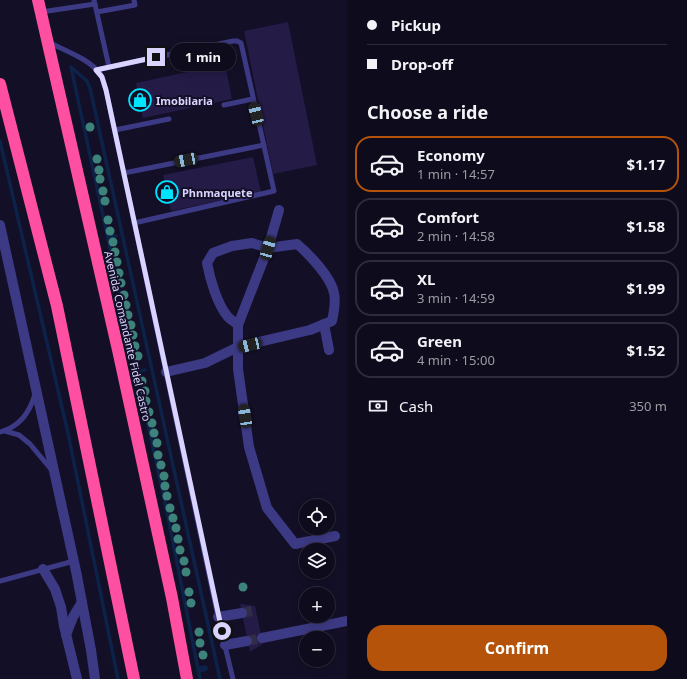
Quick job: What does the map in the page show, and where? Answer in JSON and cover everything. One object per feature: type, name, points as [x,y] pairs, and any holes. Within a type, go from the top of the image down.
[{"type":"highway","name":"Avenida Comandante Fidel Castro","points":[[38,0],[118,350],[188,679]]},
{"type":"highway","points":[[0,84],[57,306],[134,679]]},
{"type":"street","points":[[279,210],[268,248],[238,325],[238,368],[249,447],[267,508],[295,544],[335,536]]},
{"type":"street","points":[[0,225],[74,561],[95,679]]},
{"type":"street","points":[[166,372],[205,363],[238,348],[310,330],[332,321],[334,292],[320,267],[308,253],[297,244],[268,248],[252,243],[232,246],[213,254],[207,263],[209,277],[220,303],[228,316],[238,325]]},
{"type":"street","points":[[324,324],[329,350]]},
{"type":"street","points":[[44,569],[55,589],[61,607],[77,679]]},
{"type":"street","points":[[66,635],[73,617],[82,602]]},
{"type":"street","points":[[218,617],[242,613]]},
{"type":"street","points":[[262,638],[347,621]]},
{"type":"street","points":[[226,645],[247,641]]},
{"type":"lane","points":[[97,12],[135,5],[134,0]]},
{"type":"lane","points":[[41,12],[94,2],[109,67]]},
{"type":"lane","points":[[48,41],[86,62],[96,70],[102,77],[106,90],[218,617],[233,679]]},
{"type":"lane","points":[[96,70],[237,41],[241,43],[274,191],[134,223]]},
{"type":"lane","points":[[224,106],[253,99]]},
{"type":"lane","points":[[115,130],[169,119]]},
{"type":"lane","points":[[124,173],[264,145]]},
{"type":"lane","points":[[3,432],[17,425],[26,414],[36,389]]},
{"type":"lane","points":[[3,432],[19,435],[43,458],[55,474]]},
{"type":"lane","points":[[0,581],[74,561]]},
{"type":"building","points":[[288,22],[317,165],[273,174],[244,31]]},
{"type":"building","points":[[225,64],[232,99],[143,118],[136,83]]},
{"type":"building","points":[[253,157],[261,192],[171,211],[163,175]]},
{"type":"building","points":[[240,604],[255,606],[263,644],[250,652]]},
{"type":"waterway","points":[[71,67],[87,81],[90,88],[220,679]]},
{"type":"waterway","points":[[71,67],[167,512],[200,679]]},
{"type":"waterway","points":[[0,141],[68,433],[118,679]]},
{"type":"waterway","points":[[108,237],[116,236]]},
{"type":"waterway","points":[[137,372],[145,370]]},
{"type":"waterway","points":[[198,668],[206,667]]},
{"type":"waterway","points":[[199,671],[206,669]]},
{"type":"tunnel","points":[[242,613],[256,610]]},
{"type":"tunnel","points":[[247,641],[262,638]]},
{"type":"place","name":"Imobilaria","points":[[140,100]]},
{"type":"place","name":"Phnmaquete","points":[[167,192]]},
{"type":"route","points":[[156,57],[96,70],[102,77],[106,90],[222,631]]}]
